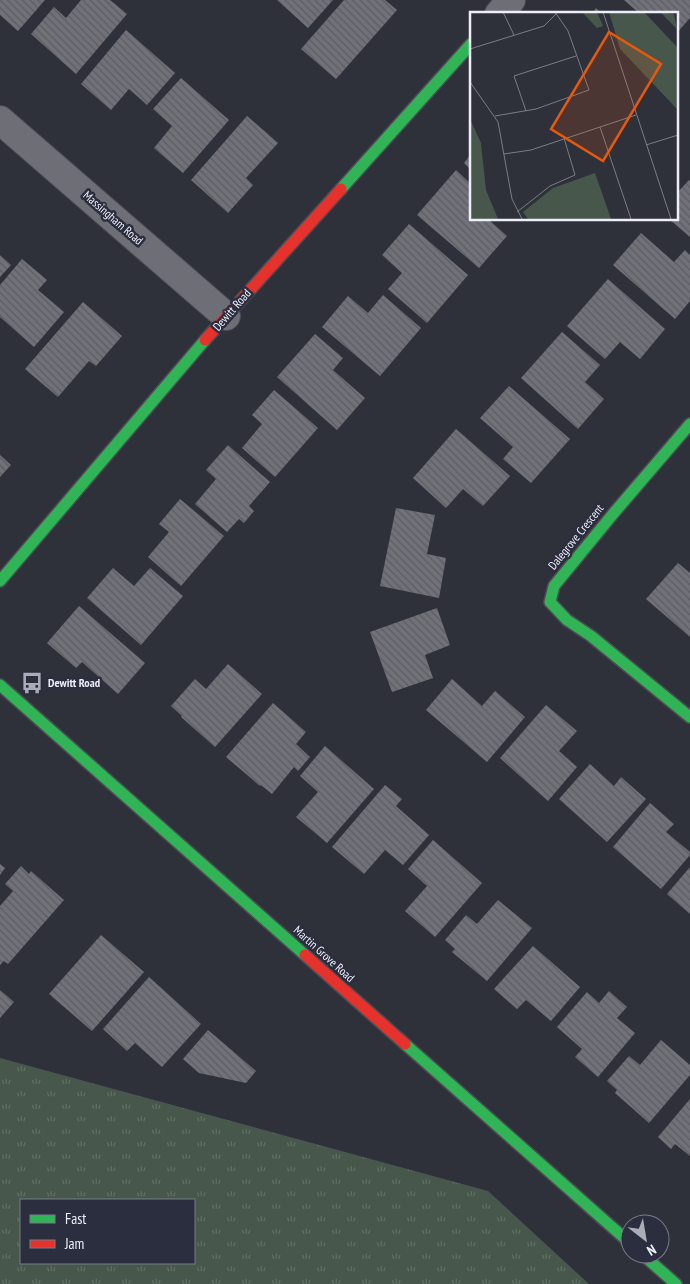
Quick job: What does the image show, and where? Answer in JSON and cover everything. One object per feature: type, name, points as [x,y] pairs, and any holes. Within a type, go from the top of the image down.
[{"type":"street","points":[[500,12],[511,0]]},
{"type":"street","name":"Dewitt Road","points":[[0,581],[226,316],[470,45]]},
{"type":"street","name":"Massingham Road","points":[[0,120],[226,316]]},
{"type":"street","name":"Dalegrove Crescent","points":[[690,424],[554,586],[550,602],[567,620],[591,636],[690,717]]},
{"type":"street","name":"Martin Grove Road","points":[[0,685],[620,1234]]},
{"type":"street","points":[[653,1264],[676,1284]]},
{"type":"green space","points":[[0,1058],[488,1191],[589,1284],[0,1284]]},
{"type":"building","points":[[0,0],[45,0],[18,31],[0,15]]},
{"type":"building","points":[[81,0],[110,0],[127,14],[76,74],[31,34],[54,7],[66,18]]},
{"type":"building","points":[[277,0],[333,0],[308,28]]},
{"type":"building","points":[[344,0],[385,0],[397,10],[336,79],[301,49]]},
{"type":"building","points":[[624,0],[690,0],[690,18],[678,32],[678,12],[638,12]]},
{"type":"building","points":[[126,30],[175,73],[147,105],[129,89],[111,110],[81,84]]},
{"type":"building","points":[[181,78],[229,120],[183,173],[154,148],[172,126],[153,109]]},
{"type":"building","points":[[247,116],[278,143],[246,178],[253,185],[228,213],[191,180]]},
{"type":"building","points":[[470,155],[470,169],[464,163]]},
{"type":"building","points":[[456,170],[470,183],[470,220],[489,220],[507,236],[479,268],[417,215]]},
{"type":"building","points":[[690,181],[690,237],[670,220],[678,220],[678,192]]},
{"type":"building","points":[[409,224],[468,275],[427,323],[388,289],[402,273],[382,255]]},
{"type":"building","points":[[641,233],[674,262],[685,250],[690,255],[690,301],[675,319],[613,265]]},
{"type":"building","points":[[0,255],[11,265],[0,277]]},
{"type":"building","points":[[22,259],[47,280],[38,290],[64,312],[34,347],[0,317],[0,285]]},
{"type":"building","points":[[608,279],[665,329],[640,359],[620,342],[605,359],[567,326]]},
{"type":"building","points":[[383,295],[421,328],[380,376],[322,327],[348,296],[368,313]]},
{"type":"building","points":[[83,302],[122,336],[96,366],[89,361],[58,397],[25,369]]},
{"type":"building","points":[[562,332],[600,365],[585,382],[604,399],[578,429],[521,378]]},
{"type":"building","points":[[315,334],[343,358],[333,370],[365,398],[337,430],[277,377]]},
{"type":"building","points":[[509,386],[570,439],[531,483],[503,459],[513,447],[480,418]]},
{"type":"building","points":[[274,390],[318,428],[275,477],[242,448],[262,424],[252,415]]},
{"type":"building","points":[[456,429],[510,476],[483,506],[463,489],[446,508],[413,478]]},
{"type":"building","points":[[228,445],[270,482],[249,506],[254,511],[244,523],[239,519],[227,532],[195,504],[216,479],[206,470]]},
{"type":"building","points":[[0,455],[11,465],[0,477]]},
{"type":"building","points":[[180,499],[224,536],[181,586],[148,557],[169,532],[159,524]]},
{"type":"building","points":[[396,508],[435,515],[427,554],[446,558],[439,598],[380,586]]},
{"type":"building","points":[[678,563],[690,573],[690,637],[646,599]]},
{"type":"building","points":[[113,568],[134,586],[150,568],[183,596],[141,645],[87,598]]},
{"type":"building","points":[[79,606],[145,663],[118,694],[82,662],[76,668],[47,643]]},
{"type":"building","points":[[437,608],[450,645],[425,655],[433,678],[392,692],[370,632]]},
{"type":"building","points":[[228,664],[262,694],[215,747],[171,706],[195,679],[206,689]]},
{"type":"building","points":[[452,679],[482,706],[495,691],[525,717],[487,762],[426,710]]},
{"type":"building","points":[[273,703],[306,732],[296,744],[310,757],[298,771],[294,767],[272,794],[226,757]]},
{"type":"building","points":[[546,705],[577,731],[559,751],[577,767],[548,801],[500,758]]},
{"type":"building","points":[[325,746],[374,789],[327,843],[296,817],[318,792],[300,776]]},
{"type":"building","points":[[590,764],[614,786],[621,777],[646,799],[607,842],[559,799]]},
{"type":"building","points":[[385,785],[402,799],[396,806],[429,835],[403,865],[385,850],[364,874],[332,847]]},
{"type":"building","points":[[650,803],[674,824],[666,832],[690,852],[690,855],[661,889],[613,847]]},
{"type":"building","points":[[433,840],[482,883],[435,937],[405,911],[427,886],[408,869]]},
{"type":"building","points":[[0,864],[5,868],[0,875]]},
{"type":"building","points":[[21,866],[29,874],[31,871],[64,900],[8,964],[4,961],[0,965],[0,906],[13,891],[5,884]]},
{"type":"building","points":[[690,867],[690,914],[667,894]]},
{"type":"building","points":[[498,900],[532,928],[487,981],[452,952],[455,949],[445,940],[466,915],[477,924]]},
{"type":"building","points":[[101,935],[144,972],[92,1031],[49,994]]},
{"type":"building","points":[[533,946],[580,987],[551,1021],[526,1000],[517,1009],[494,989]]},
{"type":"building","points":[[149,977],[201,1024],[162,1067],[135,1043],[127,1051],[103,1029]]},
{"type":"building","points":[[0,990],[14,1002],[0,1018]]},
{"type":"building","points":[[609,991],[627,1007],[617,1018],[635,1033],[598,1077],[575,1057],[582,1049],[557,1027],[587,992],[599,1003]]},
{"type":"building","points":[[208,1030],[256,1071],[246,1083],[199,1073],[183,1059]]},
{"type":"building","points":[[661,1040],[690,1065],[690,1075],[649,1123],[615,1093],[617,1090],[607,1081],[629,1056],[640,1065]]},
{"type":"building","points":[[690,1099],[690,1156],[675,1144],[671,1149],[658,1137]]},
{"type":"traffic: fast","points":[[341,189],[470,45]]},
{"type":"traffic: fast","points":[[0,581],[205,340]]},
{"type":"traffic: fast","points":[[690,424],[554,586],[550,602],[567,620],[591,636],[690,717]]},
{"type":"traffic: fast","points":[[0,685],[305,955]]},
{"type":"traffic: fast","points":[[405,1044],[620,1234]]},
{"type":"traffic: fast","points":[[653,1264],[676,1284]]},
{"type":"traffic: jam","points":[[205,340],[341,189]]},
{"type":"traffic: jam","points":[[305,955],[405,1044]]},
{"type":"place","name":"Dewitt Road","points":[[32,683]]}]
